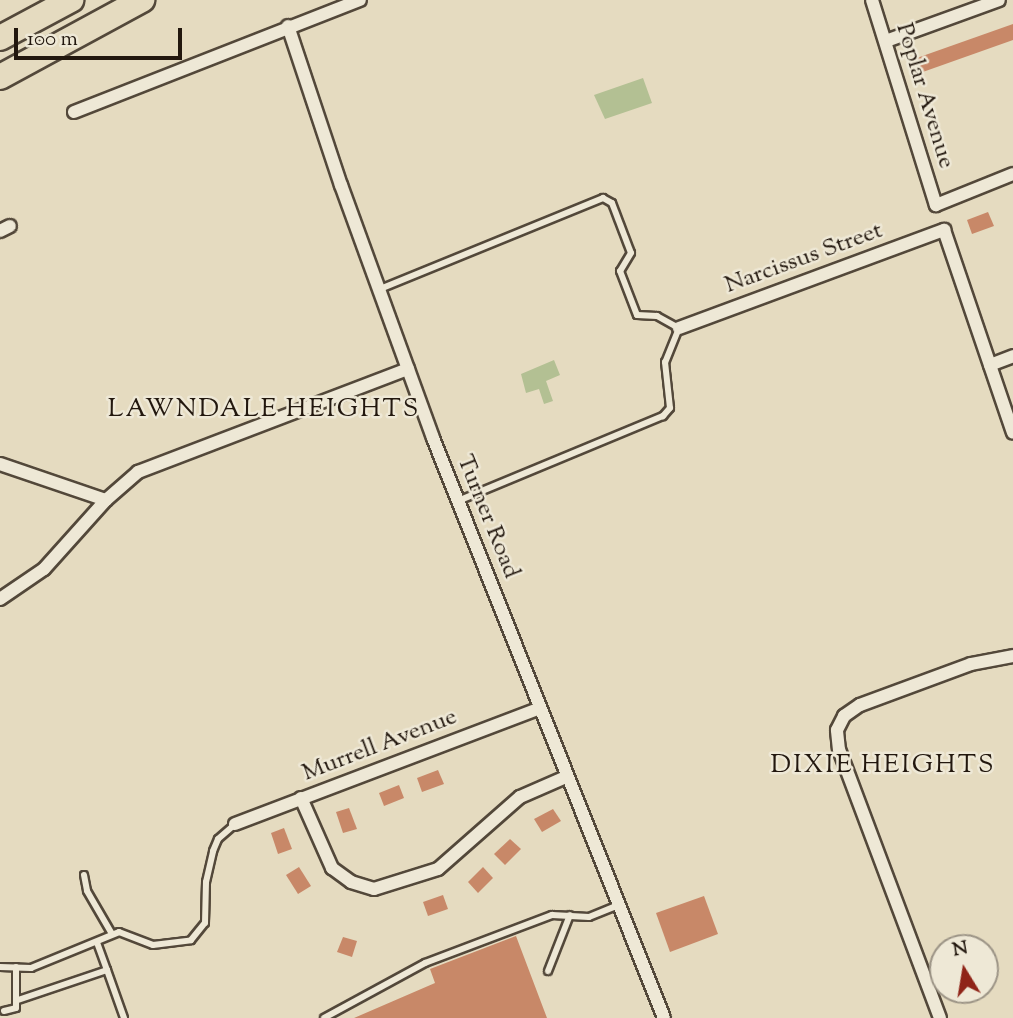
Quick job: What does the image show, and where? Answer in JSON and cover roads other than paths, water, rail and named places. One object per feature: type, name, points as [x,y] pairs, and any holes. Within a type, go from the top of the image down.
[{"type":"highway","points":[[0,38],[71,0]]},
{"type":"highway","points":[[0,76],[142,0]]},
{"type":"street","points":[[74,112],[360,0]]},
{"type":"street","name":"Poplar Avenue","points":[[872,0],[936,205],[1013,174]]},
{"type":"street","points":[[886,41],[999,0]]},
{"type":"street","name":"Turner Road","points":[[288,26],[378,290],[566,777],[664,1018]]},
{"type":"street","name":"Narcissus Street","points":[[679,328],[944,230],[990,365]]},
{"type":"street","points":[[1013,356],[990,365],[1013,433]]},
{"type":"street","points":[[0,599],[44,569],[106,500],[152,466],[408,369]]},
{"type":"street","points":[[0,464],[106,500]]},
{"type":"street","points":[[940,1018],[851,782],[837,740],[839,723],[851,710],[971,664],[1013,656]]},
{"type":"street","name":"Murrell Avenue","points":[[234,824],[540,708]]},
{"type":"street","points":[[300,798],[332,869],[351,883],[374,889],[439,869],[520,797],[566,777]]},
{"type":"lane","points":[[378,290],[603,198],[612,203],[631,254],[620,267],[636,315],[657,316],[679,328],[665,362],[670,408],[663,416],[458,501]]},
{"type":"lane","points":[[0,967],[31,968],[119,932],[153,945],[175,945],[202,932],[213,851],[218,839],[234,824]]},
{"type":"lane","points":[[84,875],[87,891],[112,934]]},
{"type":"lane","points":[[324,1018],[425,963],[552,915],[589,917],[618,905]]},
{"type":"lane","points":[[548,971],[570,915]]},
{"type":"lane","points":[[97,943],[124,1018]]},
{"type":"lane","points":[[4,1011],[16,1008],[16,967]]},
{"type":"lane","points":[[18,1000],[107,970]]},
{"type":"district","name":"LAWNDALE HEIGHTS","points":[[264,410]]},
{"type":"district","name":"DIXIE HEIGHTS","points":[[883,766]]}]
